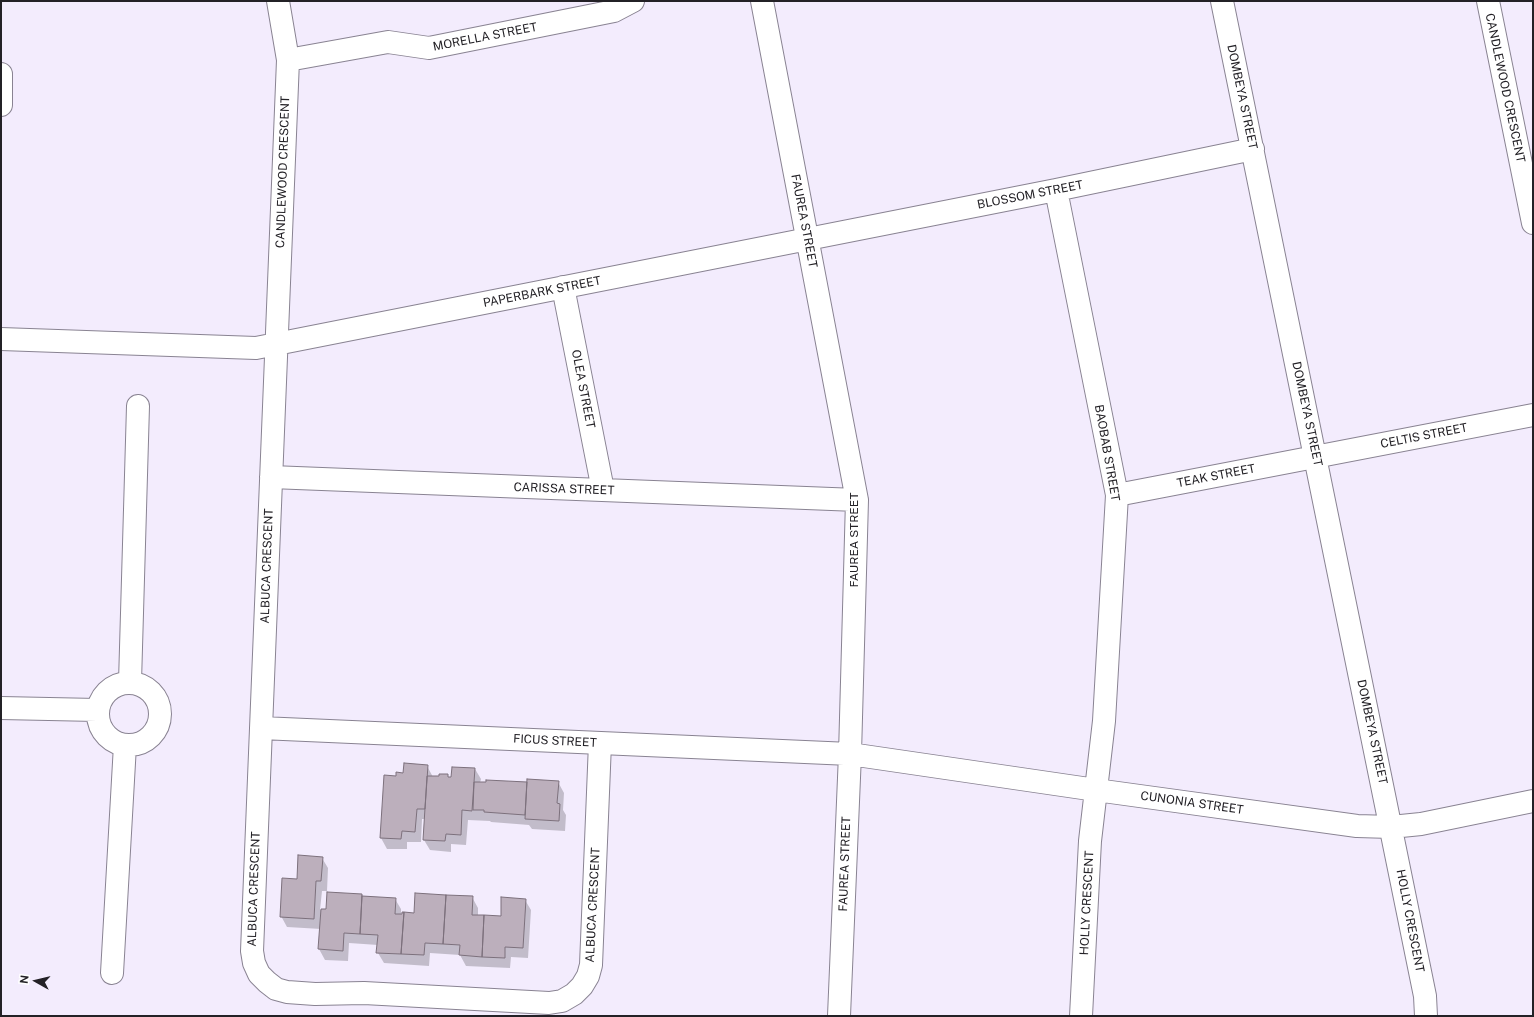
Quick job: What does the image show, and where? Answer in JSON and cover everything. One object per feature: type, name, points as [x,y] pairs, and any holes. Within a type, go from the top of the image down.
[{"type":"street","name":"CANDLEWOOD CRESCENT","points":[[276,344],[288,60],[278,1]]},
{"type":"street","name":"MORELLA STREET","points":[[288,60],[388,42],[429,48],[614,11],[633,1]]},
{"type":"street","name":"FAUREA STREET","points":[[762,1],[857,500],[850,754],[839,1016]]},
{"type":"street","name":"DOMBEYA STREET","points":[[1222,1],[1391,827]]},
{"type":"street","name":"CANDLEWOOD CRESCENT","points":[[1488,1],[1533,222]]},
{"type":"street","points":[[1,74],[1,105]]},
{"type":"street","name":"BLOSSOM STREET","points":[[808,239],[1056,190],[1252,149]]},
{"type":"street","name":"BAOBAB STREET","points":[[1056,190],[1117,495],[1104,721],[1096,790]]},
{"type":"street","name":"PAPERBARK STREET","points":[[1,339],[256,348],[808,239]]},
{"type":"street","name":"OLEA STREET","points":[[563,287],[603,490]]},
{"type":"street","name":"ALBUCA CRESCENT","points":[[276,344],[252,951],[254,963],[259,974],[276,989],[287,992],[315,994],[364,993],[549,1004],[562,1001],[574,994],[582,986],[588,976],[591,965],[600,743]]},
{"type":"street","points":[[130,682],[138,406]]},
{"type":"street","name":"CELTIS STREET","points":[[1315,457],[1533,415]]},
{"type":"street","name":"TEAK STREET","points":[[1117,495],[1315,457]]},
{"type":"street","name":"CARISSA STREET","points":[[271,477],[857,500]]},
{"type":"street","points":[[130,682],[151,690],[157,700],[160,710],[160,722],[154,732],[146,740],[136,744],[125,745],[115,742],[101,729],[97,710],[101,699],[108,690],[118,684],[130,682]]},
{"type":"street","points":[[1,708],[97,710]]},
{"type":"street","name":"FICUS STREET","points":[[260,728],[850,754]]},
{"type":"street","points":[[112,973],[125,745]]},
{"type":"street","name":"CUNONIA STREET","points":[[850,754],[1357,826],[1391,827],[1421,824],[1533,801]]},
{"type":"street","name":"HOLLY CRESCENT","points":[[1081,1016],[1090,841],[1096,790]]},
{"type":"street","name":"HOLLY CRESCENT","points":[[1391,827],[1425,996],[1426,1016]]},
{"type":"building","points":[[404,763],[428,765],[425,809],[417,809],[415,832],[402,831],[401,839],[380,838],[384,775],[396,776],[396,772],[403,773]]},
{"type":"building","points":[[452,767],[475,768],[472,811],[462,810],[461,835],[446,834],[445,841],[423,840],[427,776],[448,774],[448,777],[451,777]]},
{"type":"building","points":[[527,779],[559,781],[557,803],[560,804],[559,821],[525,819]]},
{"type":"building","points":[[486,780],[527,782],[525,815],[473,810],[474,782],[486,782]]},
{"type":"building","points":[[298,855],[323,857],[321,881],[316,881],[314,919],[280,917],[282,878],[297,879]]},
{"type":"building","points":[[327,892],[362,894],[360,934],[344,933],[343,951],[318,949],[321,909],[326,909]]},
{"type":"building","points":[[415,893],[446,895],[443,944],[425,943],[424,955],[401,954],[404,912],[414,913]]},
{"type":"building","points":[[446,895],[473,896],[472,915],[484,915],[482,957],[459,955],[460,945],[443,944]]},
{"type":"building","points":[[362,896],[396,898],[395,914],[402,914],[402,912],[404,912],[401,954],[376,953],[378,935],[360,934]]},
{"type":"building","points":[[501,897],[526,899],[523,948],[505,947],[505,958],[482,957],[484,915],[501,916]]}]
